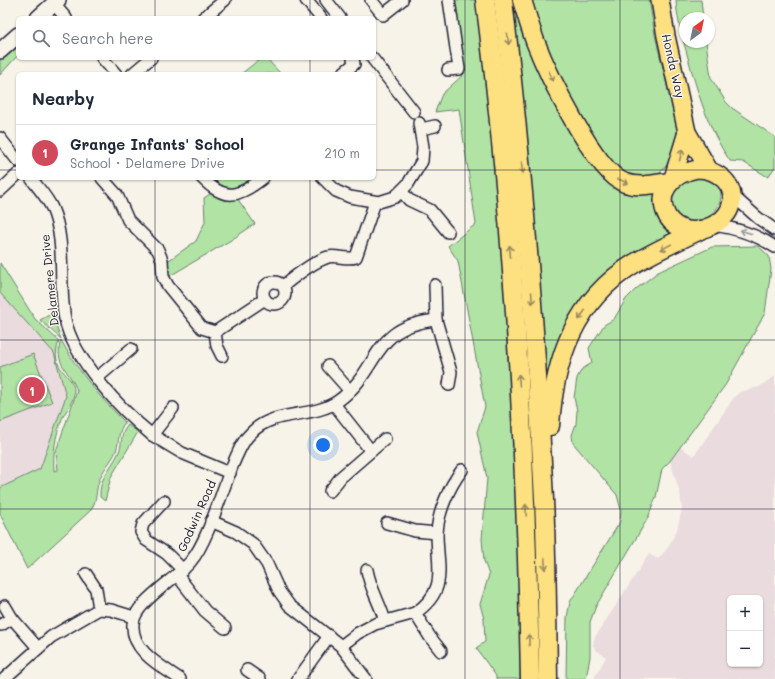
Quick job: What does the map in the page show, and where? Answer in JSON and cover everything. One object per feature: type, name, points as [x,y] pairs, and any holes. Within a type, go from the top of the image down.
[{"type":"highway","points":[[485,0],[509,230],[520,395],[526,510],[530,679]]},
{"type":"highway","points":[[503,0],[519,135],[534,328],[544,483],[548,679]]},
{"type":"highway","points":[[522,0],[535,40],[557,90],[586,140],[608,171],[617,179],[632,185],[646,186],[672,180]]},
{"type":"highway","points":[[544,483],[548,456],[552,396],[556,375],[566,344],[580,317],[598,293],[635,263],[707,228]]},
{"type":"main road","name":"Honda Way","points":[[660,0],[666,36],[687,132],[709,170]]},
{"type":"main road","points":[[40,16],[56,2]]},
{"type":"main road","points":[[0,51],[16,37]]},
{"type":"main road","name":"Honda Way","points":[[672,180],[687,132]]},
{"type":"main road","points":[[709,170],[716,172],[723,178],[732,195],[729,211],[724,218],[707,228],[688,231],[681,228],[668,218],[664,208],[663,199],[665,190],[672,180],[689,171],[709,170]]},
{"type":"street","points":[[205,16],[225,0]]},
{"type":"street","points":[[306,0],[319,16]]},
{"type":"street","points":[[326,0],[338,16]]},
{"type":"street","points":[[371,0],[383,15],[402,0]]},
{"type":"street","points":[[448,70],[459,69],[449,0]]},
{"type":"street","points":[[56,2],[65,16]]},
{"type":"street","points":[[104,60],[114,72]]},
{"type":"street","points":[[344,72],[354,64],[353,60]]},
{"type":"street","points":[[374,60],[414,112]]},
{"type":"street","points":[[134,72],[147,61]]},
{"type":"street","points":[[325,180],[336,191],[342,194],[375,202],[389,200],[402,192],[422,161],[423,147],[420,126],[435,126]]},
{"type":"street","points":[[0,138],[16,158]]},
{"type":"street","points":[[0,191],[16,176]]},
{"type":"street","name":"Delamere Drive","points":[[33,180],[48,200],[60,236],[64,310],[70,335],[97,378],[132,418],[152,435],[182,453],[230,473]]},
{"type":"street","points":[[104,180],[116,195],[128,220],[158,250],[162,260],[163,277],[168,286],[202,328],[215,332]]},
{"type":"street","points":[[204,180],[216,191],[233,195],[250,188],[260,180]]},
{"type":"street","points":[[402,192],[409,200],[430,210],[448,232]]},
{"type":"street","points":[[732,195],[758,218],[775,230]]},
{"type":"street","points":[[283,286],[297,275],[329,257],[356,257],[375,202]]},
{"type":"street","points":[[707,228],[751,234],[775,247]]},
{"type":"street","points":[[274,282],[283,286],[285,292],[282,301],[273,304],[265,299],[264,289],[267,284],[274,282]]},
{"type":"street","points":[[434,285],[436,320],[451,372],[449,385]]},
{"type":"street","points":[[215,332],[265,299]]},
{"type":"street","name":"Godwin Road","points":[[134,617],[140,607],[180,572],[195,556],[245,439],[260,425],[334,404],[350,391],[367,370],[381,346],[389,337],[420,321],[436,320]]},
{"type":"street","points":[[215,332],[217,346],[222,356]]},
{"type":"street","points":[[97,378],[131,349]]},
{"type":"street","points":[[328,366],[350,391]]},
{"type":"street","points":[[334,404],[371,451]]},
{"type":"street","points":[[152,435],[173,408]]},
{"type":"street","points":[[330,491],[342,477],[385,439]]},
{"type":"street","points":[[341,646],[366,628],[415,613],[427,604],[438,584],[440,564],[438,533],[444,503],[452,485],[462,470]]},
{"type":"street","points":[[164,501],[143,524],[141,532],[146,540],[167,554],[205,611],[225,628]]},
{"type":"street","points":[[211,521],[236,532],[253,544],[267,564],[279,591],[288,604],[341,646],[366,679]]},
{"type":"street","points":[[388,523],[415,531],[438,533]]},
{"type":"street","points":[[366,570],[368,579],[381,606],[385,621]]},
{"type":"street","points":[[86,574],[96,589],[99,609]]},
{"type":"street","points":[[5,606],[12,618],[38,648]]},
{"type":"street","points":[[4,679],[38,648],[76,621],[99,609],[111,610],[134,617],[133,628],[135,640],[139,647],[152,659],[180,679]]},
{"type":"street","points":[[415,613],[441,651]]},
{"type":"street","points":[[1,625],[12,618]]},
{"type":"street","points":[[298,679],[329,636]]},
{"type":"street","points":[[247,670],[260,679]]},
{"type":"shaded area","points":[[0,293],[54,353],[66,396],[40,469],[0,488]]},
{"type":"shaded area","points":[[775,376],[775,679],[594,679],[606,657],[596,650],[593,645],[594,639],[649,554],[658,559],[667,549],[677,530],[682,509],[680,493],[670,461],[680,447],[694,456],[735,396],[740,392],[759,387]]},
{"type":"green space","points":[[454,0],[477,0],[494,153],[508,306],[516,446],[520,586],[520,679],[496,679],[496,676],[476,648],[485,642],[484,619],[480,604],[489,575],[484,561],[482,539],[487,478],[477,432],[485,407],[458,261],[448,246],[476,224],[459,109],[435,112],[442,94],[464,74]]},
{"type":"green space","points":[[509,0],[517,0],[593,161],[657,188],[678,230],[624,262],[546,382]]},
{"type":"green space","points":[[529,0],[649,0],[655,35],[678,132],[672,154],[666,166],[659,174],[650,178],[631,176],[621,170],[607,155],[577,110],[548,53]]},
{"type":"green space","points":[[676,0],[701,0],[702,12],[679,12],[679,23]]},
{"type":"green space","points":[[16,43],[16,57],[0,75],[0,57]]},
{"type":"green space","points":[[686,48],[707,48],[711,78],[726,102],[732,108],[775,137],[775,167],[768,177],[743,162],[730,161],[709,123],[695,82]]},
{"type":"green space","points":[[258,60],[268,60],[279,72],[244,72]]},
{"type":"green space","points":[[701,177],[713,181],[720,188],[721,197],[718,206],[712,214],[703,219],[693,221],[682,219],[671,210],[672,192],[685,180]]},
{"type":"green space","points":[[214,180],[251,180],[244,186],[228,189]]},
{"type":"green space","points":[[210,194],[225,201],[237,198],[255,224],[168,277],[165,263],[196,241],[205,222],[204,198]]},
{"type":"green space","points":[[758,246],[769,256],[771,269],[765,313],[726,384],[670,461],[662,469],[656,497],[648,518],[596,606],[590,622],[590,657],[586,679],[566,679],[567,617],[570,602],[620,522],[621,510],[617,495],[573,443],[572,435],[576,424],[577,410],[574,398],[577,378],[582,369],[592,363],[589,348],[604,325],[614,319],[626,299],[658,272],[712,247]]},
{"type":"green space","points":[[0,263],[35,319],[59,341],[56,351],[57,359],[62,370],[73,385],[74,395],[62,419],[56,438],[54,451],[54,471],[58,470],[56,451],[77,391],[59,356],[61,340],[74,362],[90,384],[125,422],[122,426],[116,451],[100,477],[95,502],[91,510],[27,569],[0,514],[0,488],[40,469],[66,396],[54,353],[0,293]]},
{"type":"green space","points":[[55,312],[57,329],[61,339],[40,320]]},
{"type":"green space","points":[[33,354],[52,402],[0,422],[0,367]]},
{"type":"green space","points":[[128,425],[138,432],[111,477],[105,501],[100,497],[101,485],[118,454],[123,433]]},
{"type":"place","name":"Grange Infants' School","points":[[32,390]]}]
